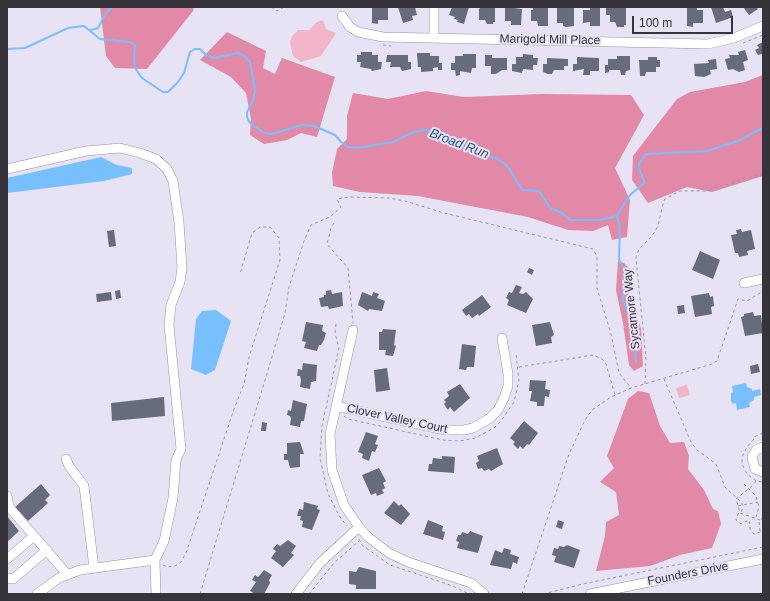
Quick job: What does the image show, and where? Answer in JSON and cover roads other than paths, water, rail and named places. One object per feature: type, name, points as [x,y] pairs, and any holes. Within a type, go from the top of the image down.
[{"type":"street","points":[[434,7],[434,38]]},
{"type":"street","name":"Marigold Mill Place","points":[[342,16],[350,27],[369,36],[434,38],[708,44],[734,38],[763,26]]},
{"type":"street","points":[[7,169],[86,151],[110,148],[124,149],[150,156],[163,164],[171,175],[179,222],[183,259],[182,275],[171,305],[169,318],[181,449],[176,460],[173,498],[164,541],[155,560],[156,594]]},
{"type":"street","points":[[744,283],[763,279]]},
{"type":"street","points":[[353,330],[330,434],[332,470],[344,505],[357,529],[398,558],[471,583],[484,594]]},
{"type":"street","name":"Clover Valley Court","points":[[336,409],[445,430],[464,430],[473,428],[490,418],[498,410],[508,386],[508,374],[502,338]]},
{"type":"street","points":[[763,448],[756,450],[752,457],[755,469],[763,472]]},
{"type":"street","points":[[66,459],[84,486],[94,568]]},
{"type":"street","points":[[7,496],[9,507],[67,574]]},
{"type":"street","points":[[296,594],[320,563],[357,529]]},
{"type":"street","points":[[7,559],[34,536]]},
{"type":"street","points":[[7,578],[13,579],[47,550]]},
{"type":"street","name":"Founders Drive","points":[[590,594],[763,559]]},
{"type":"street","points":[[37,594],[43,588],[67,574],[94,568],[155,560]]},
{"type":"water","points":[[101,157],[117,165],[132,168],[132,174],[104,181],[7,193],[7,178]]},
{"type":"water","points":[[216,310],[231,321],[215,370],[206,375],[191,369],[196,319],[202,311]]},
{"type":"water","points":[[746,383],[747,387],[752,389],[752,391],[760,389],[761,395],[754,397],[754,400],[749,403],[750,407],[737,410],[736,403],[733,404],[731,401],[731,393],[733,392],[732,386]]},
{"type":"waterway","points":[[91,30],[98,28],[106,13],[112,7]]},
{"type":"waterway","name":"Broad Run","points":[[7,49],[25,48],[68,28],[84,26],[100,39],[130,42],[135,45],[134,64],[137,71],[142,78],[163,92],[168,92],[178,82],[184,73],[190,52],[195,49],[200,49],[206,55],[214,58],[238,53],[250,62],[255,91],[253,101],[247,112],[247,117],[250,123],[264,133],[271,134],[302,125],[314,126],[335,135],[348,147],[357,148],[393,142],[411,133],[426,130],[459,146],[496,158],[505,164],[510,170],[522,190],[539,191],[550,208],[562,213],[570,220],[600,220],[617,216],[629,196],[645,182],[639,169],[639,164],[646,154],[707,151],[738,141],[763,128]]},
{"type":"waterway","points":[[617,216],[620,226],[619,260],[624,268],[623,301],[635,331],[636,362]]}]
